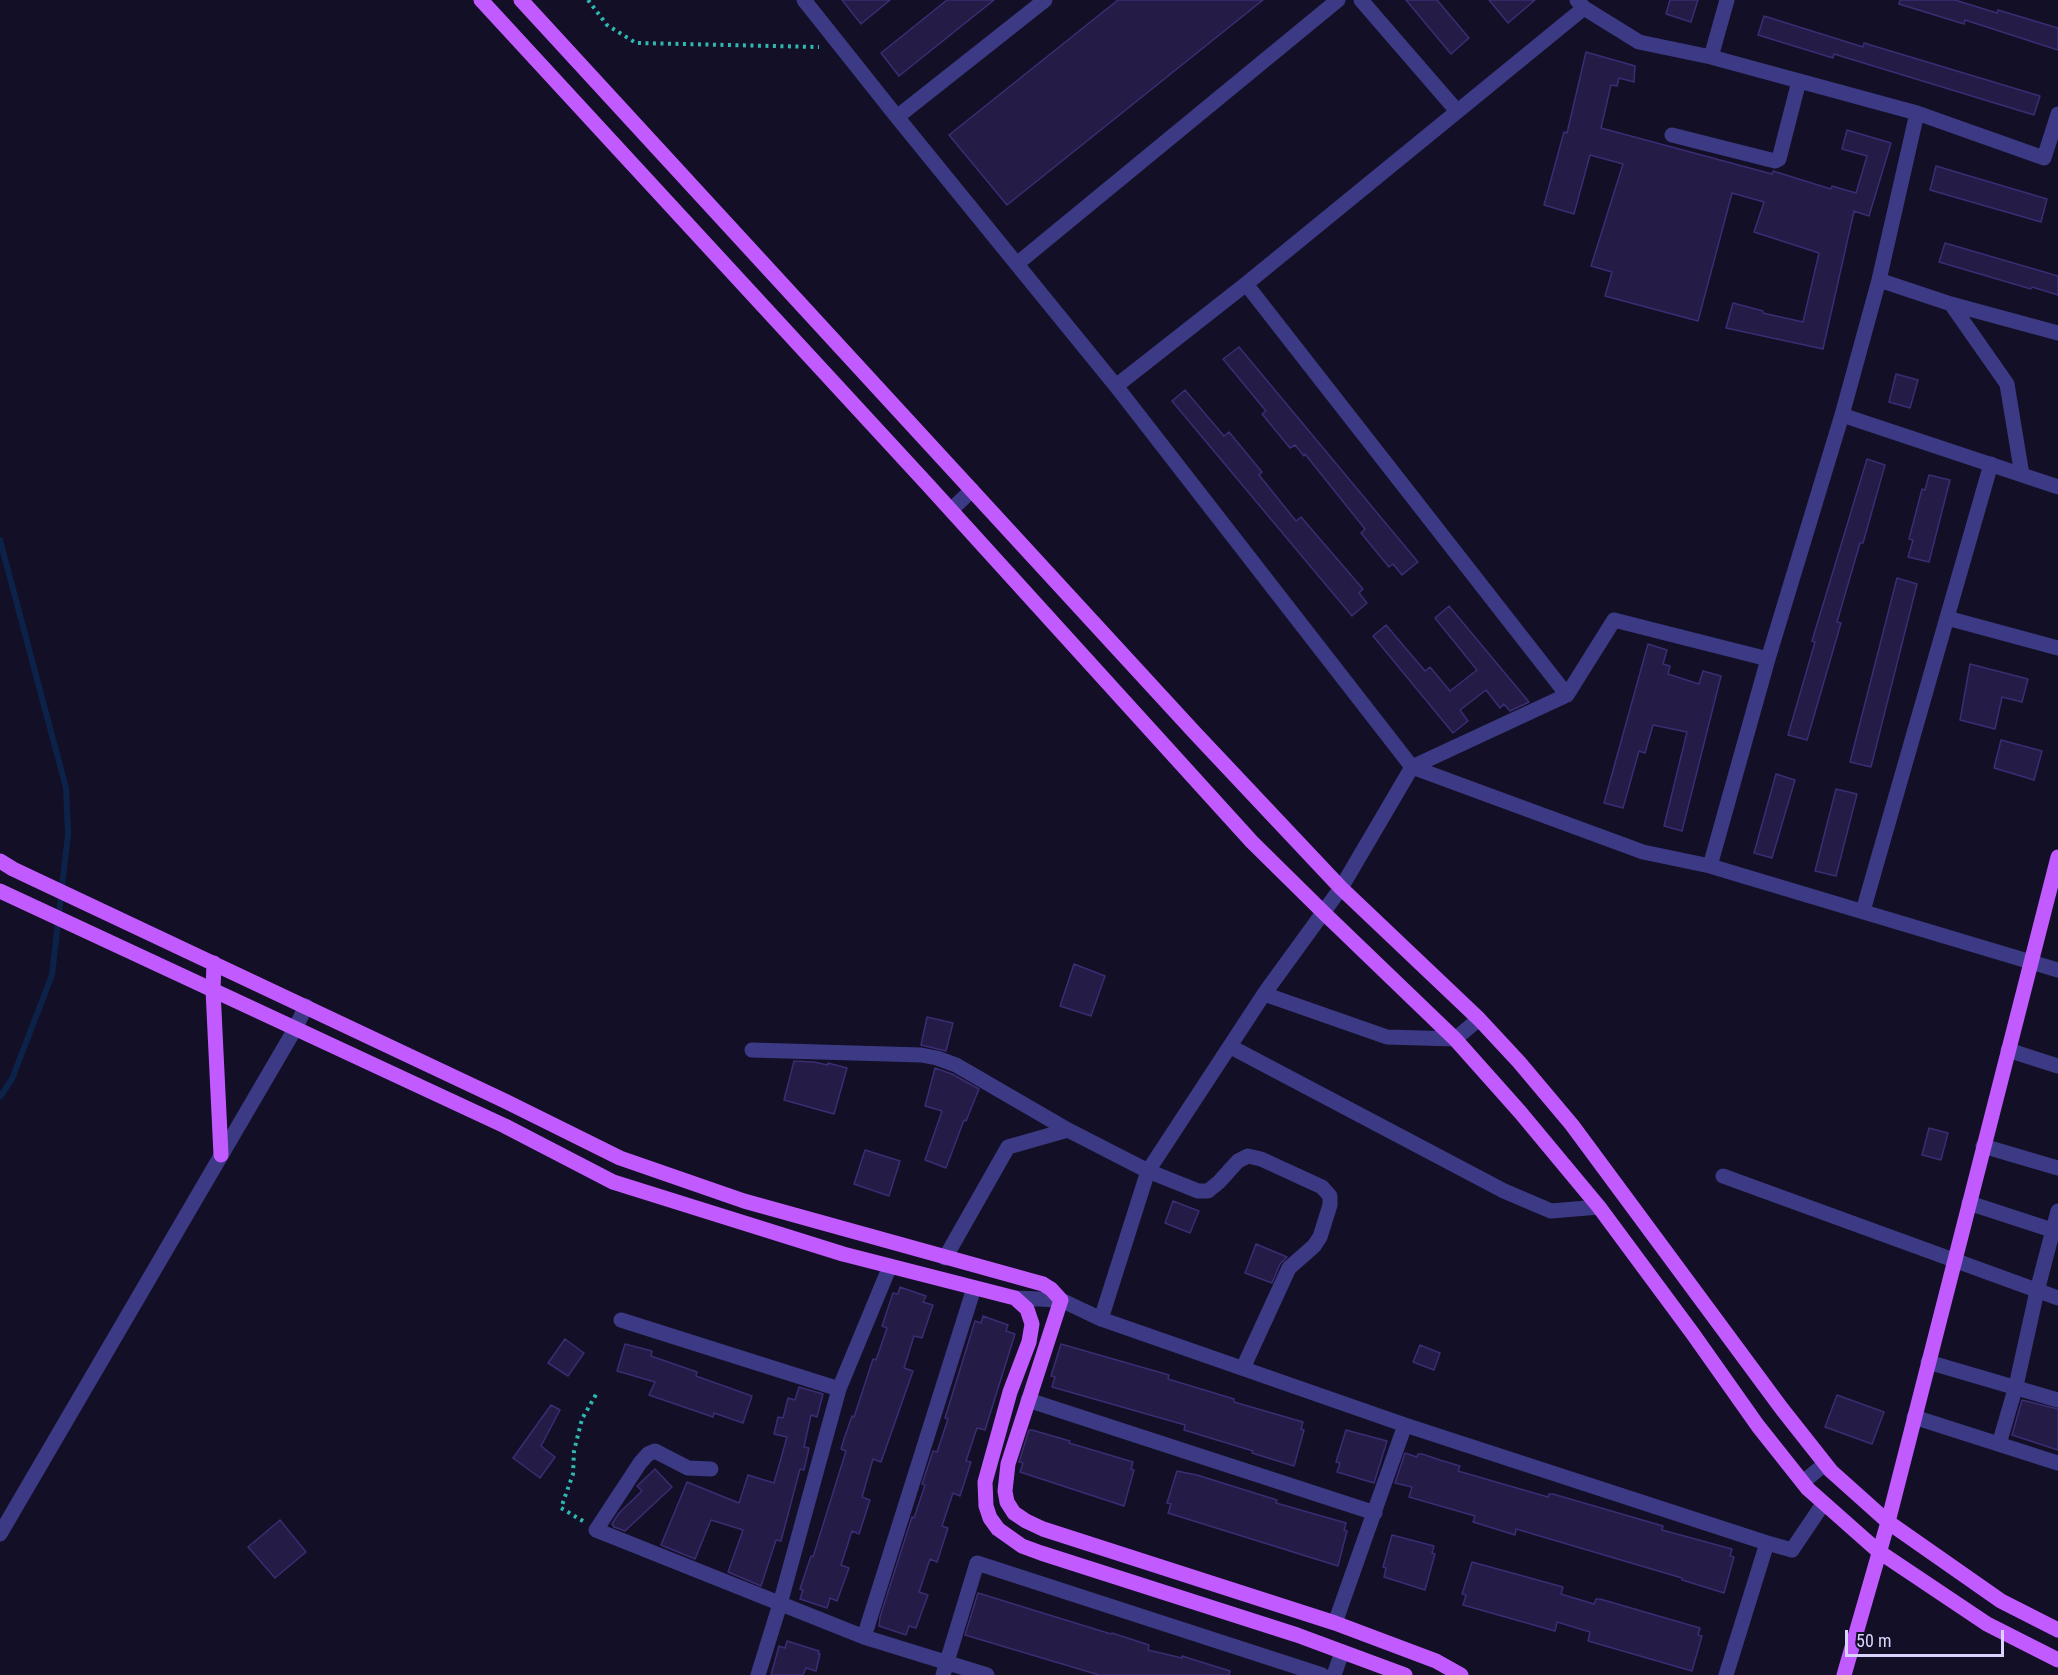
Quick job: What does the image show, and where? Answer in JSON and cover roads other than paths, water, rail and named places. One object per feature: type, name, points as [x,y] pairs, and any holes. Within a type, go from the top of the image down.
[{"type":"main road","points":[[481,0],[951,510],[1252,842],[1455,1039],[1520,1112],[1599,1207],[1758,1426],[1823,1504],[1878,1551],[1987,1624],[2058,1660]]},
{"type":"main road","points":[[521,0],[1195,733],[1341,888],[1479,1019],[1572,1125],[1825,1464],[1888,1522],[2001,1601],[2058,1630]]},
{"type":"main road","points":[[1844,1675],[1888,1522],[2058,857]]},
{"type":"main road","points":[[6,865],[306,1006],[620,1158],[744,1202],[1043,1284],[1061,1300],[1028,1400],[1006,1477],[1007,1502],[1014,1513],[1043,1529],[1335,1623],[1436,1661],[1461,1675]]},
{"type":"main road","points":[[0,891],[505,1126],[613,1182],[843,1254],[1015,1299],[1027,1309],[1032,1324],[1029,1342],[1010,1392],[984,1482],[986,1506],[990,1518],[998,1529],[1022,1546],[1041,1553],[1286,1632],[1405,1675]]},
{"type":"main road","points":[[214,963],[213,990],[221,1155]]},
{"type":"street","points":[[804,0],[1116,386],[1412,767],[1642,852],[1710,866],[2058,970]]},
{"type":"street","points":[[897,117],[1045,0]]},
{"type":"street","points":[[1018,263],[1338,0]]},
{"type":"street","points":[[1361,0],[1457,111]]},
{"type":"street","points":[[1711,57],[1727,0]]},
{"type":"street","points":[[1116,386],[1246,284],[1457,111],[1581,4],[1639,42],[1711,57],[1917,113],[2051,160],[2058,114]]},
{"type":"street","points":[[1672,135],[1775,160],[1779,159],[1799,81]]},
{"type":"street","points":[[1710,866],[1768,659],[1842,415],[1879,280],[1917,113]]},
{"type":"street","points":[[1879,280],[1952,304],[2058,333]]},
{"type":"street","points":[[1246,284],[1567,695]]},
{"type":"street","points":[[1952,304],[2007,384],[2022,475]]},
{"type":"street","points":[[1842,415],[2058,487]]},
{"type":"street","points":[[1863,911],[1991,464]]},
{"type":"street","points":[[951,510],[972,490]]},
{"type":"street","points":[[1947,618],[2058,648]]},
{"type":"street","points":[[1101,1319],[1148,1171],[1264,994],[1341,888],[1412,767],[1567,695],[1614,620],[1768,659]]},
{"type":"street","points":[[1264,994],[1387,1037],[1455,1039],[1479,1019]]},
{"type":"street","points":[[0,1534],[295,1029],[306,1006]]},
{"type":"street","points":[[1231,1047],[1504,1191],[1551,1211],[1599,1207]]},
{"type":"street","points":[[752,1050],[921,1055],[937,1058],[956,1065],[1068,1130],[1148,1171],[1198,1191],[1208,1191],[1238,1161],[1248,1156],[1261,1159],[1322,1187],[1330,1196],[1330,1205],[1320,1237],[1314,1246],[1289,1268],[1243,1368]]},
{"type":"street","points":[[2008,1050],[2058,1066]]},
{"type":"street","points":[[945,1258],[1008,1148],[1068,1130]]},
{"type":"street","points":[[1983,1146],[2058,1168]]},
{"type":"street","points":[[1723,1176],[2058,1298]]},
{"type":"street","points":[[1969,1203],[2056,1231]]},
{"type":"street","points":[[1999,1444],[2016,1386],[2037,1291],[2056,1231],[2058,1211]]},
{"type":"street","points":[[758,1675],[780,1604],[839,1389],[890,1266]]},
{"type":"street","points":[[864,1637],[974,1288]]},
{"type":"street","points":[[1015,1299],[1061,1300],[1101,1319],[1405,1425],[1792,1550],[1823,1504]]},
{"type":"street","points":[[621,1320],[839,1389]]},
{"type":"street","points":[[1928,1362],[2058,1400]]},
{"type":"street","points":[[1028,1400],[1375,1513]]},
{"type":"street","points":[[1914,1417],[2058,1463]]},
{"type":"street","points":[[1335,1623],[1405,1425]]},
{"type":"street","points":[[711,1468],[688,1468],[655,1451],[648,1454],[596,1530],[945,1669],[987,1675]]},
{"type":"street","points":[[1803,1482],[1825,1464]]},
{"type":"street","points":[[1725,1675],[1767,1543]]},
{"type":"street","points":[[945,1669],[977,1563],[1322,1675]]},
{"type":"street","points":[[1334,1675],[1342,1652]]},
{"type":"waterway","points":[[0,540],[66,788],[68,834],[52,975],[12,1079],[0,1097]]}]
